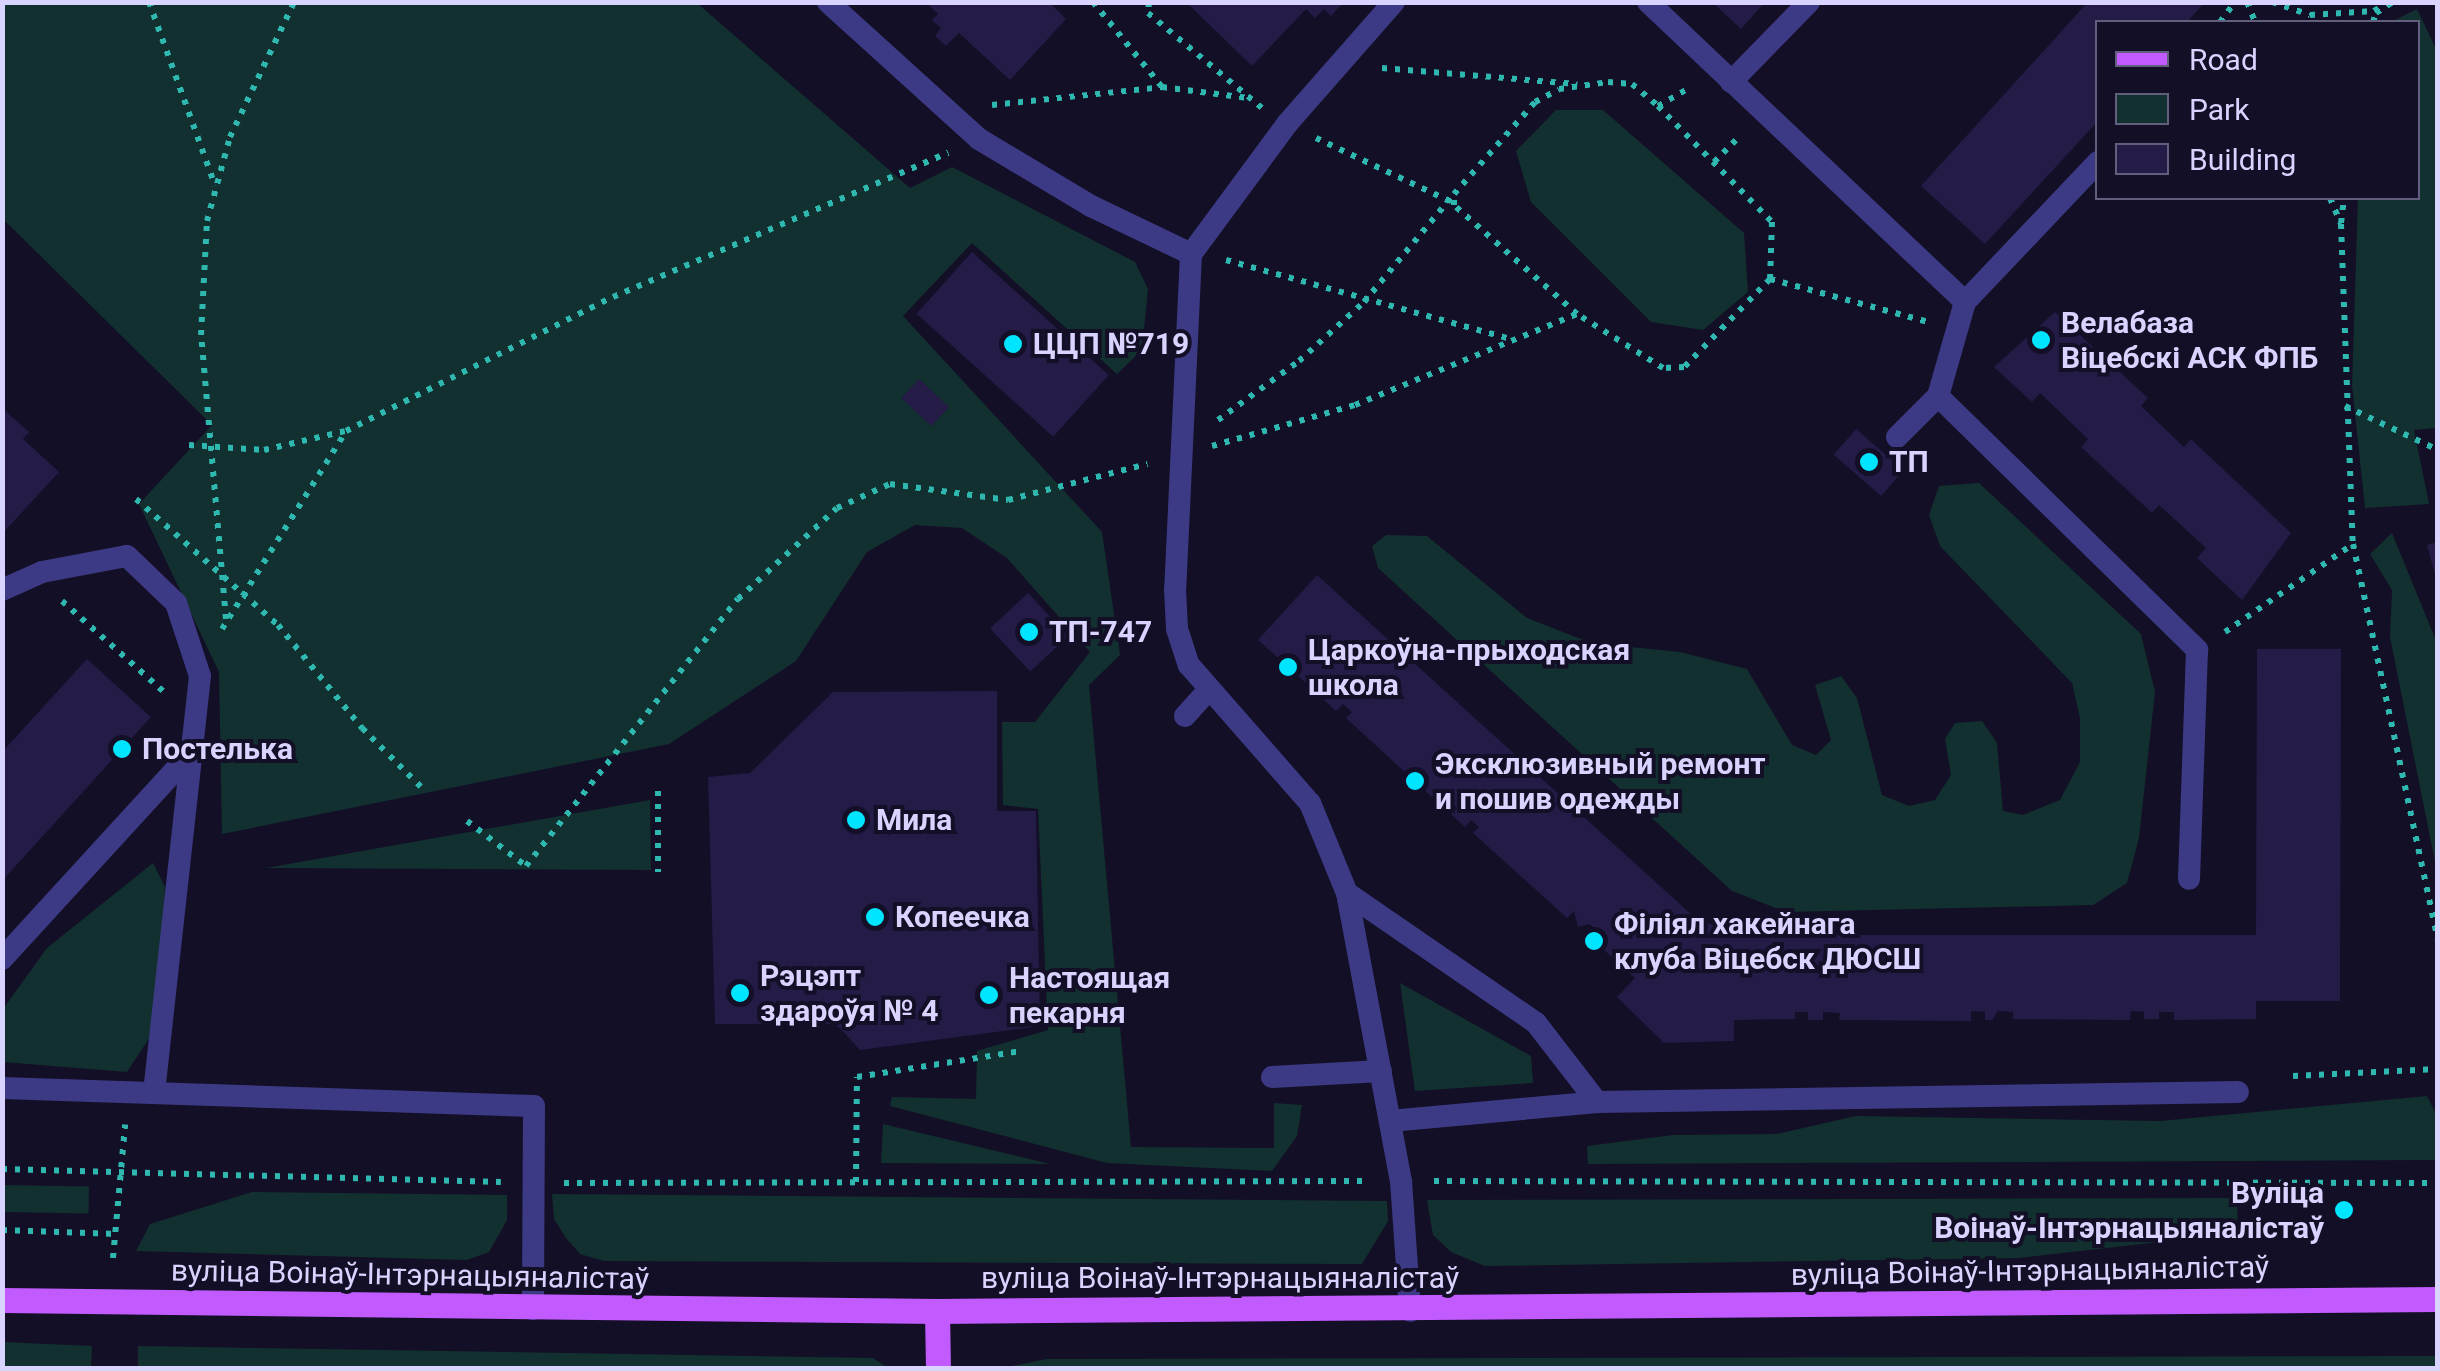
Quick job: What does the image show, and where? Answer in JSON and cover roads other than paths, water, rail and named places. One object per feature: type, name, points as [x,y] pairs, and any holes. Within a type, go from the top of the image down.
[{"type":"main road","name":"вуліца Воінаў-Інтэрнацыяналістаў","points":[[2,1300],[937,1312],[1410,1311],[2438,1299]]},
{"type":"main road","points":[[937,1312],[938,1368]]},
{"type":"lane","points":[[828,2],[980,139],[1091,206],[1192,254]]},
{"type":"lane","points":[[1394,2],[1287,124],[1192,254],[1180,455],[1177,629],[1190,665],[1310,803],[1348,894],[1401,1181],[1410,1311]]},
{"type":"lane","points":[[1648,2],[1961,299]]},
{"type":"lane","points":[[1732,82],[1809,2]]},
{"type":"lane","points":[[1897,437],[1938,396],[1961,299],[2095,165]]},
{"type":"lane","points":[[1938,396],[2197,650],[2189,879]]},
{"type":"lane","points":[[2,590],[42,572],[127,556],[176,603],[200,676],[188,756],[154,1090]]},
{"type":"lane","points":[[1186,716],[1209,689]]},
{"type":"lane","points":[[2,959],[188,756]]},
{"type":"lane","points":[[1348,894],[1536,1023],[1597,1102]]},
{"type":"lane","points":[[1272,1077],[1382,1071]]},
{"type":"lane","points":[[2,1088],[154,1090],[534,1106],[533,1309]]},
{"type":"lane","points":[[1390,1121],[1597,1102],[2238,1092]]},
{"type":"place","name":"Велабаза Віцебскі АСК ФПБ","points":[[2041,340]]},
{"type":"place","name":"ЦЦП №719","points":[[1013,344]]},
{"type":"place","name":"ТП","points":[[1869,462]]},
{"type":"place","name":"ТП-747","points":[[1029,632]]},
{"type":"place","name":"Царкоўна-прыходская школа","points":[[1288,667]]},
{"type":"place","name":"Постелька","points":[[122,749]]},
{"type":"place","name":"Эксклюзивный ремонт и пошив одежды","points":[[1415,781]]},
{"type":"place","name":"Мила","points":[[856,820]]},
{"type":"place","name":"Копеечка","points":[[875,917]]},
{"type":"place","name":"Філіял хакейнага клуба Віцебск ДЮСШ","points":[[1594,941]]},
{"type":"place","name":"Рэцэпт здароўя № 4","points":[[740,993]]},
{"type":"place","name":"Настоящая пекарня","points":[[989,995]]},
{"type":"place","name":"Вуліца Воінаў-Інтэрнацыяналістаў","points":[[2344,1210]]}]
